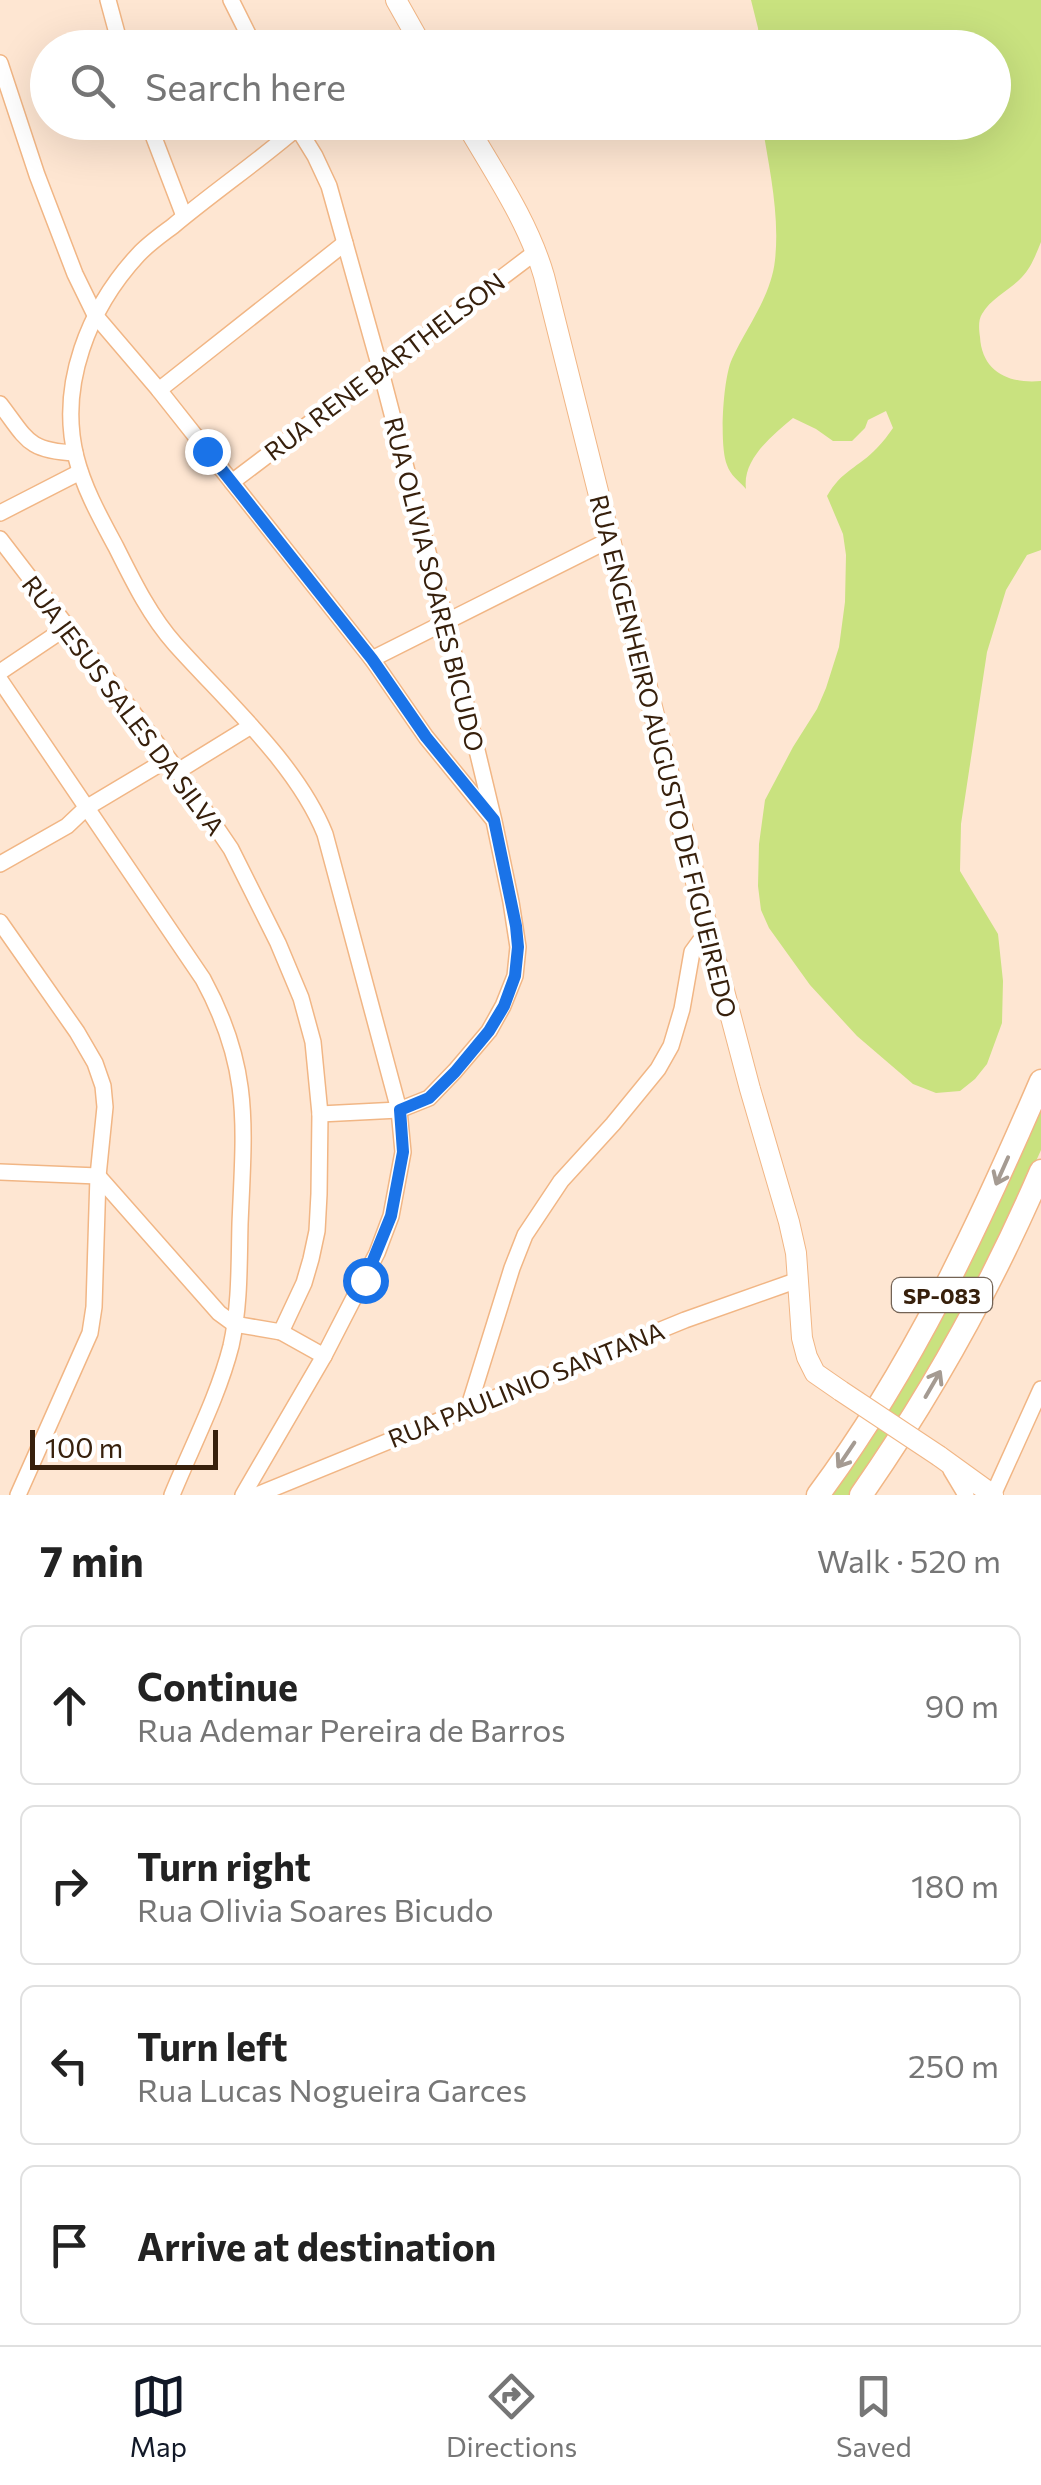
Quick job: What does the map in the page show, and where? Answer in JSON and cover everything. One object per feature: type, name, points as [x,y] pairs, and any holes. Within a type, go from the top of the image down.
[{"type":"highway","name":"SP-083","points":[[818,1495],[866,1426],[933,1312],[967,1247],[1041,1081]]},
{"type":"highway","name":"SP-083","points":[[861,1495],[951,1353],[992,1278],[1041,1172]]},
{"type":"main road","points":[[396,0],[414,30]]},
{"type":"main road","name":"RUA ENGENHEIRO AUGUSTO DE FIGUEIREDO","points":[[476,140],[537,251],[709,934],[790,1222],[807,1357],[815,1373],[993,1495]]},
{"type":"street","points":[[108,0],[116,30]]},
{"type":"street","points":[[231,0],[245,30]]},
{"type":"street","points":[[0,63],[37,175],[95,315],[372,659],[426,737],[494,820]]},
{"type":"street","points":[[155,140],[184,216]]},
{"type":"street","points":[[243,1495],[365,1280],[391,1216],[403,1152],[400,1110],[325,834],[308,800],[252,726],[172,641],[148,607],[80,472],[71,416],[82,342],[114,286],[139,253],[279,140]]},
{"type":"street","name":"RUA OLIVIA SOARES BICUDO","points":[[306,140],[329,186],[380,368],[494,820],[518,947],[515,976],[504,1006],[489,1031],[429,1098],[400,1110],[320,1114]]},
{"type":"street","points":[[159,390],[346,244]]},
{"type":"street","name":"RUA RENE BARTHELSON","points":[[232,482],[537,251]]},
{"type":"street","points":[[0,404],[31,444],[50,452],[75,453]]},
{"type":"street","points":[[0,513],[80,472]]},
{"type":"street","name":"RUA JESUS SALES DA SILVA","points":[[0,539],[173,765],[230,849],[301,998],[313,1042],[320,1114],[317,1231],[304,1283],[281,1332]]},
{"type":"street","points":[[372,659],[609,540]]},
{"type":"street","points":[[0,672],[67,627]]},
{"type":"street","points":[[0,680],[203,978],[220,1010],[239,1068],[244,1112],[234,1324],[223,1372],[172,1495]]},
{"type":"street","points":[[0,864],[67,826],[86,808],[252,726]]},
{"type":"street","points":[[456,774],[482,771]]},
{"type":"street","points":[[0,922],[95,1063],[105,1107],[90,1333],[18,1495]]},
{"type":"street","points":[[469,1406],[525,1235],[562,1181],[658,1069],[682,1009],[692,952],[709,934]]},
{"type":"street","points":[[0,1172],[98,1176],[209,1305],[234,1324],[281,1332],[324,1356]]},
{"type":"street","name":"RUA PAULINIO SANTANA","points":[[257,1495],[685,1320],[798,1280]]},
{"type":"street","points":[[993,1495],[1041,1389]]},
{"type":"street","points":[[941,1457],[966,1495]]},
{"type":"green space","points":[[751,0],[1041,0],[1041,242],[1025,273],[986,308],[979,325],[982,349],[992,367],[1008,378],[1041,381],[1041,550],[1027,555],[1006,590],[987,652],[961,824],[960,871],[998,934],[1003,981],[1002,1023],[987,1064],[960,1091],[936,1093],[913,1084],[857,1036],[810,985],[769,928],[761,910],[758,886],[765,800],[817,709],[839,647],[846,555],[843,534],[827,496],[838,480],[870,455],[893,428],[886,411],[868,420],[852,441],[833,441],[793,418],[754,458],[746,489],[727,465],[723,412],[732,359],[773,274],[775,208],[765,140],[1011,140],[1011,30],[758,28]]},
{"type":"green space","points":[[1041,1101],[1041,1150],[985,1271],[905,1413],[852,1495],[827,1495]]},
{"type":"route","points":[[207,451],[494,820],[512,902],[518,947],[515,976],[504,1006],[489,1031],[429,1098],[400,1110],[403,1152],[391,1216],[365,1280]]}]
